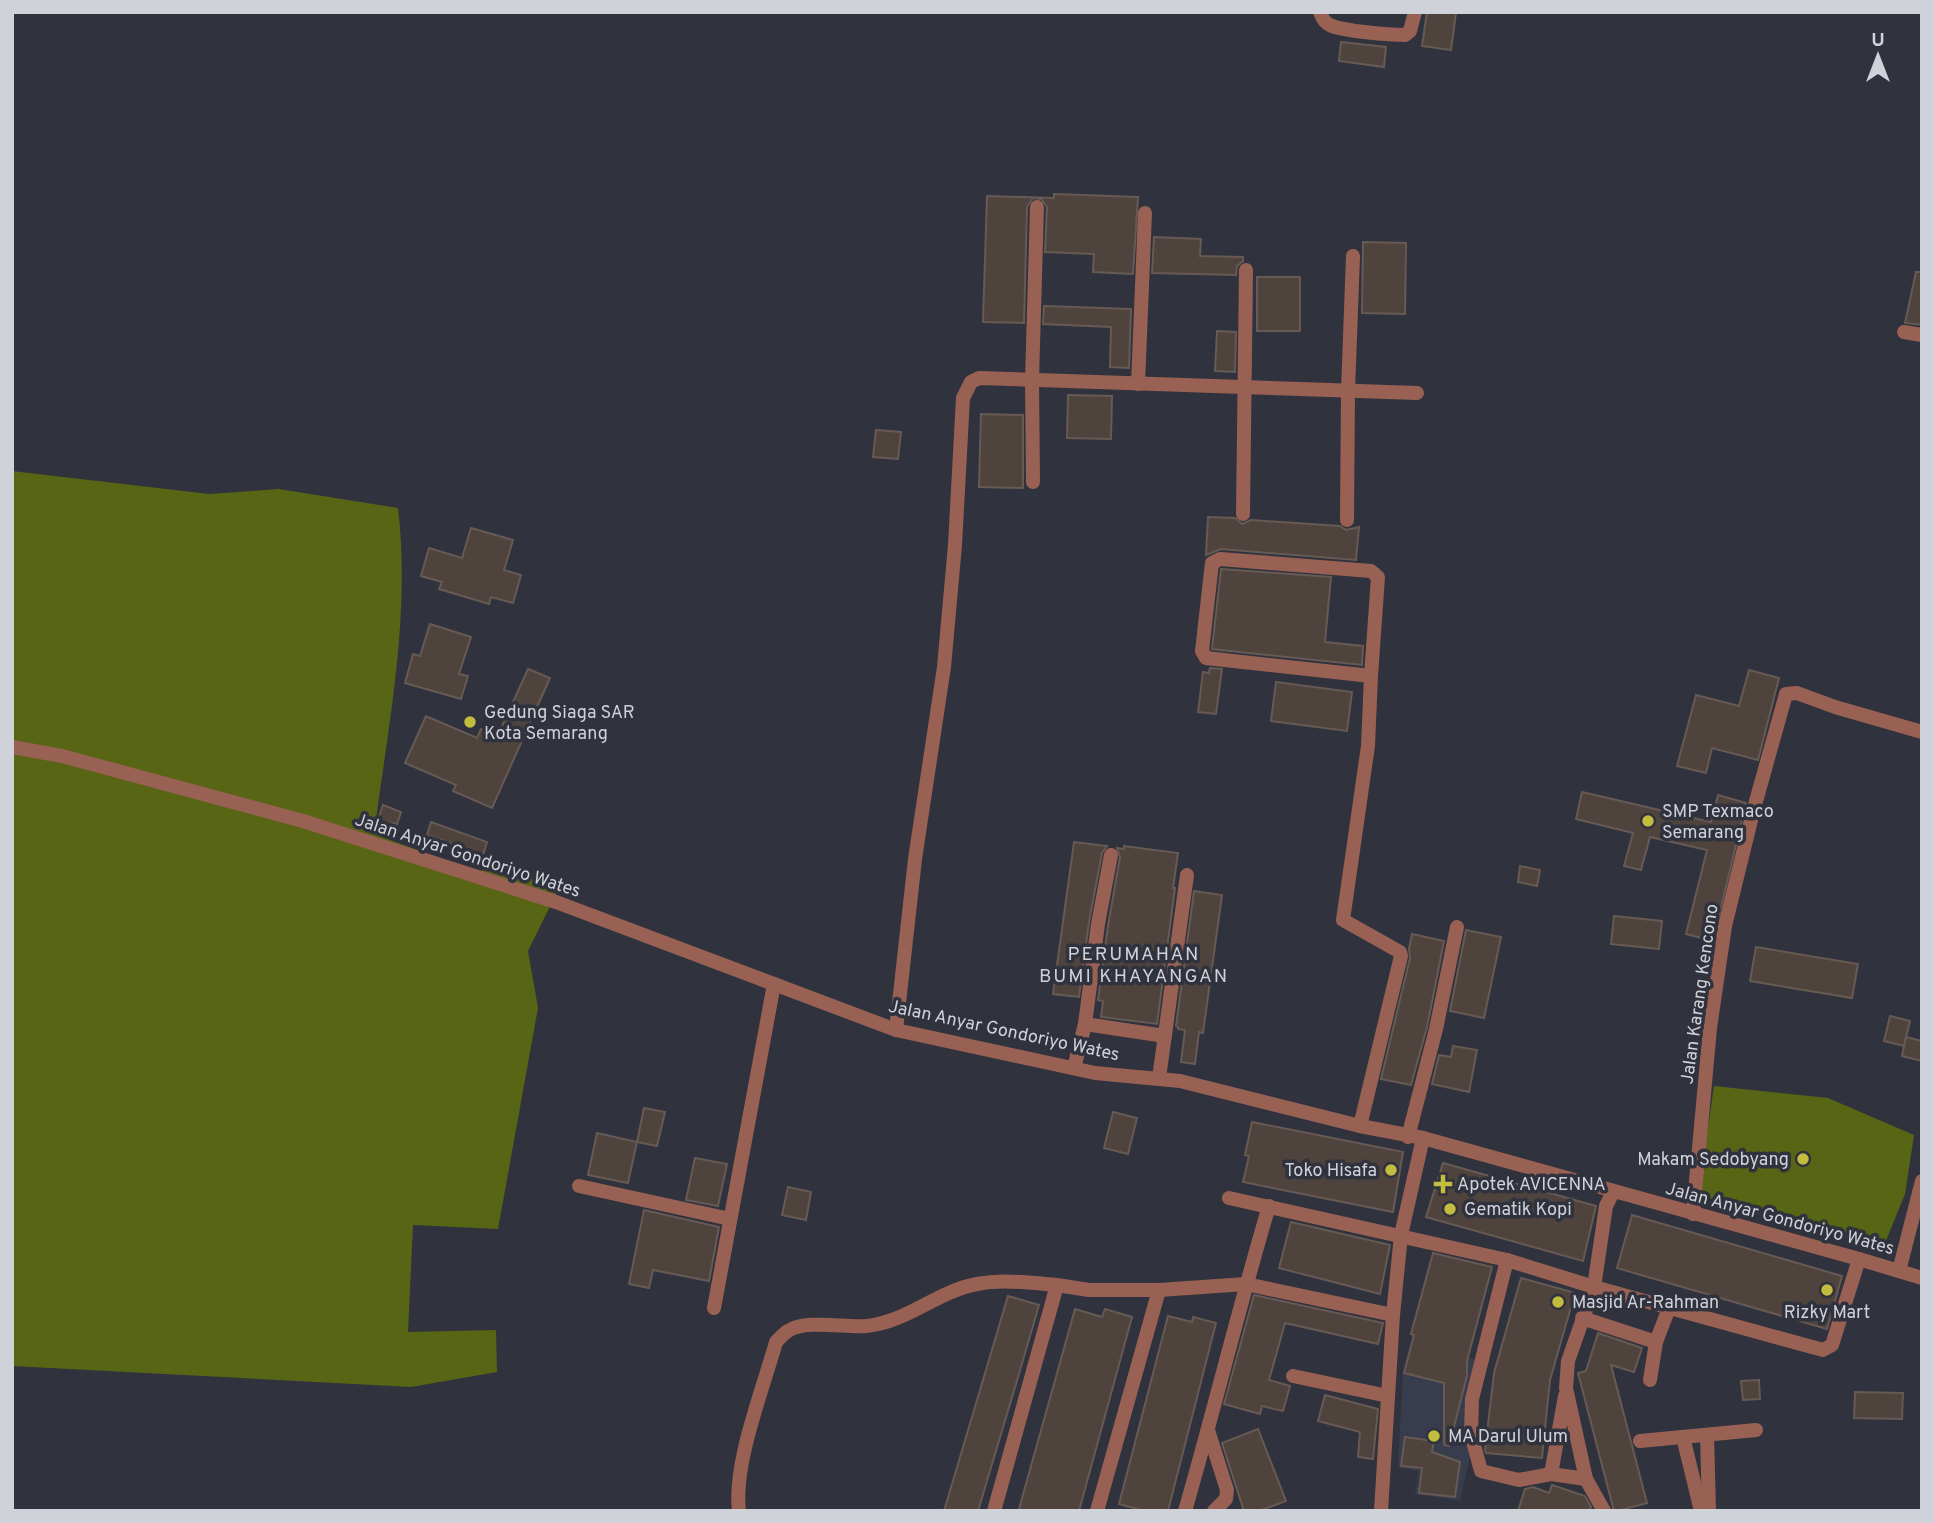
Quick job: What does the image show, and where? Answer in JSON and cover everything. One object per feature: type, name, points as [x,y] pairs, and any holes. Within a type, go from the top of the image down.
[{"type":"street","points":[[1320,12],[1322,19],[1331,26],[1390,35],[1405,35],[1410,31],[1415,12]]},
{"type":"street","points":[[1033,482],[1032,380],[1037,207]]},
{"type":"street","points":[[1138,384],[1146,213]]},
{"type":"street","points":[[1347,520],[1353,256]]},
{"type":"street","points":[[1243,514],[1246,270]]},
{"type":"street","points":[[1904,332],[1922,335]]},
{"type":"street","points":[[896,1030],[915,859],[944,667],[955,545],[963,398],[971,382],[979,378],[1417,393]]},
{"type":"street","points":[[1360,1126],[1401,956],[1400,952],[1343,920],[1368,746],[1370,676],[1378,577],[1375,573],[1220,559],[1212,563],[1202,651],[1206,658],[1370,676]]},
{"type":"street","name":"Jalan Karang Kencono","points":[[1693,1214],[1710,1028],[1725,926],[1786,693],[1797,693],[1922,732]]},
{"type":"street","name":"Jalan Anyar Gondoriyo Wates","points":[[12,747],[62,757],[303,821],[556,902],[896,1030],[1095,1073],[1180,1081],[1415,1138],[1922,1278]]},
{"type":"street","points":[[1074,1068],[1085,1024],[1098,924],[1111,855]]},
{"type":"street","points":[[1159,1078],[1188,875]]},
{"type":"street","points":[[1381,1511],[1393,1315],[1401,1235],[1415,1138],[1457,927]]},
{"type":"street","points":[[714,1308],[774,984]]},
{"type":"street","points":[[1085,1024],[1165,1036]]},
{"type":"street","points":[[1899,1271],[1922,1181]]},
{"type":"street","points":[[579,1186],[730,1219]]},
{"type":"street","points":[[1551,1474],[1568,1362],[1594,1287],[1606,1206],[1613,1192]]},
{"type":"street","points":[[1230,1198],[1507,1260],[1594,1287],[1823,1350],[1832,1345],[1858,1259]]},
{"type":"street","points":[[1185,1511],[1269,1206]]},
{"type":"street","points":[[1507,1260],[1472,1399],[1471,1434],[1481,1471],[1519,1480],[1551,1474],[1586,1479]]},
{"type":"street","points":[[739,1511],[737,1495],[742,1462],[776,1342],[788,1331],[803,1326],[869,1326],[916,1310],[946,1294],[976,1284],[1010,1281],[1089,1290],[1159,1290],[1246,1284],[1393,1315]]},
{"type":"street","points":[[995,1511],[1057,1285]]},
{"type":"street","points":[[1097,1511],[1159,1290]]},
{"type":"street","points":[[1650,1380],[1656,1342],[1669,1308]]},
{"type":"street","points":[[1583,1318],[1656,1342]]},
{"type":"street","points":[[1293,1376],[1388,1396]]},
{"type":"street","points":[[1566,1388],[1586,1479],[1604,1511]]},
{"type":"street","points":[[1209,1430],[1227,1490],[1226,1499],[1214,1511]]},
{"type":"street","points":[[1640,1441],[1756,1430]]},
{"type":"street","points":[[1707,1435],[1709,1511]]},
{"type":"street","points":[[1683,1437],[1701,1511]]},
{"type":"shaded area","name":"MA Darul Ulum","points":[[1410,1343],[1475,1359],[1468,1416],[1470,1457],[1460,1501],[1415,1494],[1419,1471],[1398,1467],[1403,1374]]},
{"type":"green space","points":[[12,471],[209,494],[279,489],[398,508],[402,589],[400,630],[374,834],[480,873],[487,862],[559,888],[528,951],[538,1008],[498,1229],[413,1225],[408,1332],[496,1330],[497,1372],[411,1387],[12,1366]]},
{"type":"green space","points":[[1714,1086],[1828,1098],[1914,1135],[1905,1194],[1883,1248],[1698,1195]]},
{"type":"building","points":[[1427,12],[1456,12],[1451,50],[1422,46]]},
{"type":"building","points":[[1341,42],[1386,47],[1384,67],[1339,61]]},
{"type":"building","points":[[1054,194],[1138,197],[1133,274],[1093,272],[1094,254],[1045,252],[1047,207],[1041,199],[1033,198],[1027,207],[1024,323],[983,322],[987,196],[1054,198]]},
{"type":"building","points":[[1154,237],[1201,239],[1200,256],[1243,257],[1243,261],[1237,266],[1236,275],[1152,273]]},
{"type":"building","points":[[1363,242],[1406,243],[1405,314],[1362,313]]},
{"type":"building","points":[[1916,272],[1922,272],[1922,325],[1905,323]]},
{"type":"building","points":[[1257,277],[1300,277],[1300,331],[1257,331]]},
{"type":"building","points":[[1044,306],[1131,309],[1129,368],[1110,367],[1111,327],[1043,324]]},
{"type":"building","points":[[1217,331],[1236,332],[1235,372],[1215,371]]},
{"type":"building","points":[[1068,395],[1112,396],[1111,439],[1067,438]]},
{"type":"building","points":[[981,414],[1023,415],[1023,488],[979,487]]},
{"type":"building","points":[[876,430],[901,432],[898,459],[873,457]]},
{"type":"building","points":[[1208,517],[1235,518],[1242,524],[1251,520],[1340,526],[1346,530],[1359,527],[1356,560],[1221,549],[1206,555]]},
{"type":"building","points":[[471,528],[513,540],[504,570],[521,575],[513,603],[491,597],[489,604],[439,589],[442,582],[421,576],[429,548],[462,558]]},
{"type":"building","points":[[1221,569],[1331,577],[1325,642],[1363,646],[1362,665],[1212,649]]},
{"type":"building","points":[[430,624],[471,637],[459,674],[468,676],[461,699],[405,683],[413,654],[420,656]]},
{"type":"building","points":[[1210,668],[1222,669],[1216,714],[1198,712],[1203,672],[1209,673]]},
{"type":"building","points":[[528,669],[550,678],[492,808],[453,791],[456,785],[405,763],[426,716],[477,738],[481,729],[497,737]]},
{"type":"building","points":[[1749,670],[1779,678],[1758,760],[1712,748],[1706,773],[1677,766],[1696,695],[1739,706]]},
{"type":"building","points":[[1276,682],[1352,692],[1347,731],[1271,721]]},
{"type":"building","points":[[1582,792],[1711,822],[1718,795],[1746,803],[1713,941],[1686,934],[1707,850],[1650,837],[1641,870],[1624,866],[1633,833],[1576,819]]},
{"type":"building","points":[[383,805],[401,812],[397,824],[392,823],[387,835],[374,831]]},
{"type":"building","points":[[431,822],[487,842],[483,855],[427,835]]},
{"type":"building","points":[[1074,842],[1107,846],[1102,853],[1089,922],[1079,997],[1053,994]]},
{"type":"building","points":[[1124,846],[1178,853],[1157,1024],[1101,1017],[1103,1001],[1098,1000],[1120,857],[1117,848],[1124,849]]},
{"type":"building","points":[[1520,866],[1540,870],[1537,886],[1518,882]]},
{"type":"building","points":[[1194,891],[1222,895],[1203,1033],[1199,1032],[1195,1064],[1181,1062],[1185,1030],[1176,1026]]},
{"type":"building","points":[[1614,916],[1662,921],[1659,949],[1611,944]]},
{"type":"building","points":[[1466,930],[1501,937],[1484,1018],[1450,1011]]},
{"type":"building","points":[[1412,934],[1444,941],[1427,1027],[1411,1085],[1381,1079],[1410,958]]},
{"type":"building","points":[[1756,947],[1858,964],[1852,998],[1750,981]]},
{"type":"building","points":[[1890,1016],[1910,1021],[1904,1046],[1884,1041]]},
{"type":"building","points":[[1906,1037],[1922,1041],[1922,1061],[1902,1056]]},
{"type":"building","points":[[1453,1046],[1477,1050],[1469,1092],[1432,1084],[1439,1055],[1451,1057]]},
{"type":"building","points":[[644,1108],[665,1112],[657,1146],[637,1142]]},
{"type":"building","points":[[1113,1112],[1137,1118],[1128,1154],[1104,1148]]},
{"type":"building","points":[[1252,1122],[1403,1152],[1393,1212],[1243,1182]]},
{"type":"building","points":[[597,1133],[637,1142],[628,1183],[588,1175]]},
{"type":"building","points":[[695,1158],[727,1164],[718,1206],[686,1200]]},
{"type":"building","points":[[1443,1163],[1596,1206],[1583,1261],[1426,1217]]},
{"type":"building","points":[[788,1187],[811,1192],[806,1220],[782,1215]]},
{"type":"building","points":[[644,1210],[719,1227],[709,1281],[653,1270],[649,1288],[629,1284]]},
{"type":"building","points":[[1632,1215],[1842,1276],[1827,1329],[1617,1268]]},
{"type":"building","points":[[1291,1222],[1390,1245],[1380,1294],[1279,1268]]},
{"type":"building","points":[[1433,1253],[1492,1267],[1467,1361],[1467,1376],[1449,1446],[1444,1445],[1444,1383],[1404,1373],[1414,1335],[1411,1334]]},
{"type":"building","points":[[1521,1278],[1575,1293],[1550,1380],[1542,1458],[1486,1453],[1485,1450],[1494,1373]]},
{"type":"building","points":[[1254,1295],[1383,1323],[1378,1344],[1285,1323],[1269,1380],[1290,1386],[1283,1411],[1262,1406],[1260,1414],[1224,1404]]},
{"type":"building","points":[[1008,1296],[1039,1305],[1016,1384],[978,1511],[944,1511]]},
{"type":"building","points":[[1075,1309],[1102,1317],[1105,1309],[1132,1317],[1079,1511],[1019,1509]]},
{"type":"building","points":[[1168,1316],[1192,1322],[1193,1317],[1216,1323],[1168,1511],[1145,1511],[1119,1504]]},
{"type":"building","points":[[1598,1333],[1642,1348],[1634,1372],[1611,1365],[1647,1503],[1617,1511],[1614,1511],[1578,1373],[1586,1371]]},
{"type":"building","points":[[1759,1380],[1760,1399],[1743,1400],[1741,1381]]},
{"type":"building","points":[[1855,1392],[1903,1393],[1902,1419],[1854,1418]]},
{"type":"building","points":[[1325,1395],[1378,1409],[1373,1459],[1358,1457],[1360,1432],[1318,1421]]},
{"type":"building","points":[[1258,1429],[1286,1501],[1259,1511],[1244,1511],[1222,1443]]},
{"type":"building","points":[[1405,1437],[1434,1441],[1432,1452],[1460,1462],[1455,1497],[1419,1493],[1422,1468],[1401,1466]]},
{"type":"building","points":[[1552,1485],[1585,1496],[1591,1507],[1589,1511],[1518,1511],[1525,1489],[1533,1487],[1549,1493]]},
{"type":"place","name":"Gedung Siaga SAR Kota Semarang","points":[[470,722]]},
{"type":"place","name":"SMP Texmaco Semarang","points":[[1648,821]]},
{"type":"place","name":"Makam Sedobyang","points":[[1803,1159]]},
{"type":"place","name":"Toko Hisafa","points":[[1391,1170]]},
{"type":"place","name":"Apotek AVICENNA","points":[[1443,1184]]},
{"type":"place","name":"Gematik Kopi","points":[[1450,1209]]},
{"type":"place","name":"Rizky Mart","points":[[1827,1290]]},
{"type":"place","name":"Masjid Ar-Rahman","points":[[1558,1302]]},
{"type":"place","name":"MA Darul Ulum","points":[[1434,1436]]},
{"type":"district","name":"PERUMAHAN BUMI KHAYANGAN","points":[[1134,964]]}]
